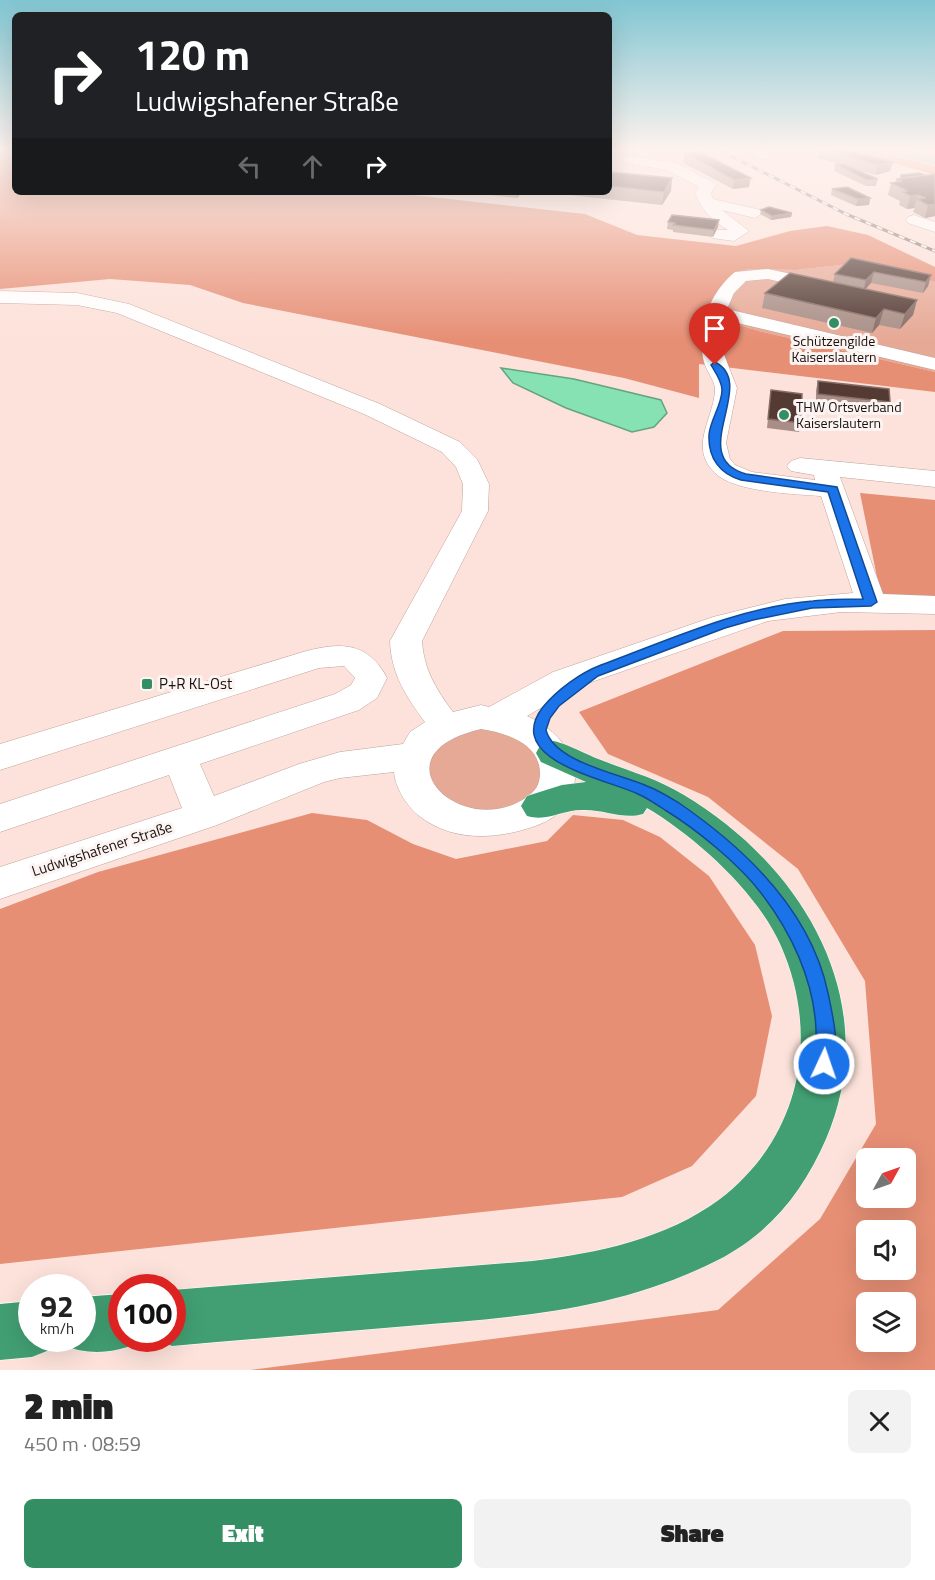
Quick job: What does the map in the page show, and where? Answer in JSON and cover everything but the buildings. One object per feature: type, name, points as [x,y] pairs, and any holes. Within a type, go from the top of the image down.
[{"type":"highway","points":[[186,1317],[509,1291],[565,1284],[626,1270],[659,1259],[720,1229],[766,1193],[783,1170],[811,1119],[824,1064],[826,1029],[815,973],[791,923],[765,886],[724,847],[658,797],[589,772],[547,745]]},
{"type":"highway","points":[[540,806],[573,796],[606,797],[660,816],[724,847]]},
{"type":"highway","points":[[0,1332],[18,1330]]},
{"type":"street","points":[[715,212],[721,219],[741,231],[734,236],[718,234]]},
{"type":"street","points":[[914,220],[935,227]]},
{"type":"street","points":[[853,293],[779,276],[747,274],[735,280],[728,288],[723,296],[711,344],[715,365],[725,382],[727,392],[714,436],[720,464],[733,474],[745,477],[827,473],[935,479]]},
{"type":"street","points":[[0,297],[77,299],[122,308],[372,409],[451,447],[468,464],[476,484],[475,511],[467,530],[442,571],[406,641],[407,662],[421,693],[445,725]]},
{"type":"street","points":[[718,313],[935,364]]},
{"type":"street","points":[[753,460],[827,473]]},
{"type":"street","points":[[827,473],[871,602]]},
{"type":"street","points":[[493,718],[513,711],[557,683],[593,673],[720,625],[773,611],[812,604],[871,602],[935,605]]},
{"type":"street","points":[[0,758],[314,659],[335,655],[350,656],[360,661],[368,670],[371,678],[370,687],[347,702],[0,818]]},
{"type":"street","points":[[547,745],[519,724],[493,718],[468,718],[445,725],[426,737],[414,753],[411,762],[412,782],[423,800],[444,815],[458,820],[487,824],[517,819],[540,806],[554,790],[558,762],[547,745],[540,723],[547,710],[566,692],[593,673]]},
{"type":"street","name":"Ludwigshafener Straße","points":[[0,883],[204,815],[312,773],[340,765],[394,759],[414,753]]},
{"type":"street","points":[[180,758],[204,815]]},
{"type":"street","name":"Ludwigshafener Straße","points":[[204,815],[318,785],[347,781],[386,782],[423,800]]},
{"type":"shaded area","points":[[0,212],[566,212],[585,214],[637,235],[736,246],[790,231],[827,226],[868,235],[935,267],[935,282],[884,268],[849,264],[796,270],[749,269],[735,273],[706,315],[759,331],[935,372],[935,392],[699,364],[699,398],[624,378],[243,303],[190,285],[110,279],[0,289]]},
{"type":"shaded area","name":"Schützengilde Kaiserslautern","points":[[849,264],[884,268],[935,282],[935,372],[759,331],[706,315],[735,273],[749,269],[796,270]]},
{"type":"shaded area","points":[[501,368],[574,379],[661,400],[667,413],[654,427],[632,432],[566,408],[513,383]]},
{"type":"shaded area","points":[[860,493],[935,500],[935,598],[881,597]]},
{"type":"shaded area","points":[[935,630],[935,1370],[251,1370],[718,1310],[820,1219],[856,1158],[856,1208],[916,1208],[916,1148],[862,1148],[876,1124],[865,981],[798,869],[708,797],[608,754],[579,712],[783,631]]},
{"type":"shaded area","points":[[494,727],[533,744],[545,776],[531,798],[506,811],[474,812],[435,794],[425,761],[450,733]]},
{"type":"shaded area","points":[[312,813],[367,820],[413,844],[456,859],[547,841],[573,815],[623,820],[660,837],[709,876],[755,945],[772,1016],[756,1096],[692,1166],[622,1197],[0,1264],[0,909],[98,872]]},
{"type":"railway","points":[[842,212],[935,251]]},
{"type":"place","name":"Schützengilde Kaiserslautern","points":[[834,323]]},
{"type":"place","name":"THW Ortsverband Kaiserslautern","points":[[784,415]]},
{"type":"place","name":"P+R KL-Ost","points":[[147,684]]},
{"type":"route","points":[[715,365],[725,382],[727,392],[714,436],[720,464],[733,474],[745,477],[833,490],[871,602],[850,601],[784,608],[720,625],[593,673],[554,702],[543,717],[539,730],[540,736],[554,753],[573,764],[589,772],[643,790],[673,807],[724,847],[765,886],[804,945],[815,973],[826,1029],[824,1064]]}]
